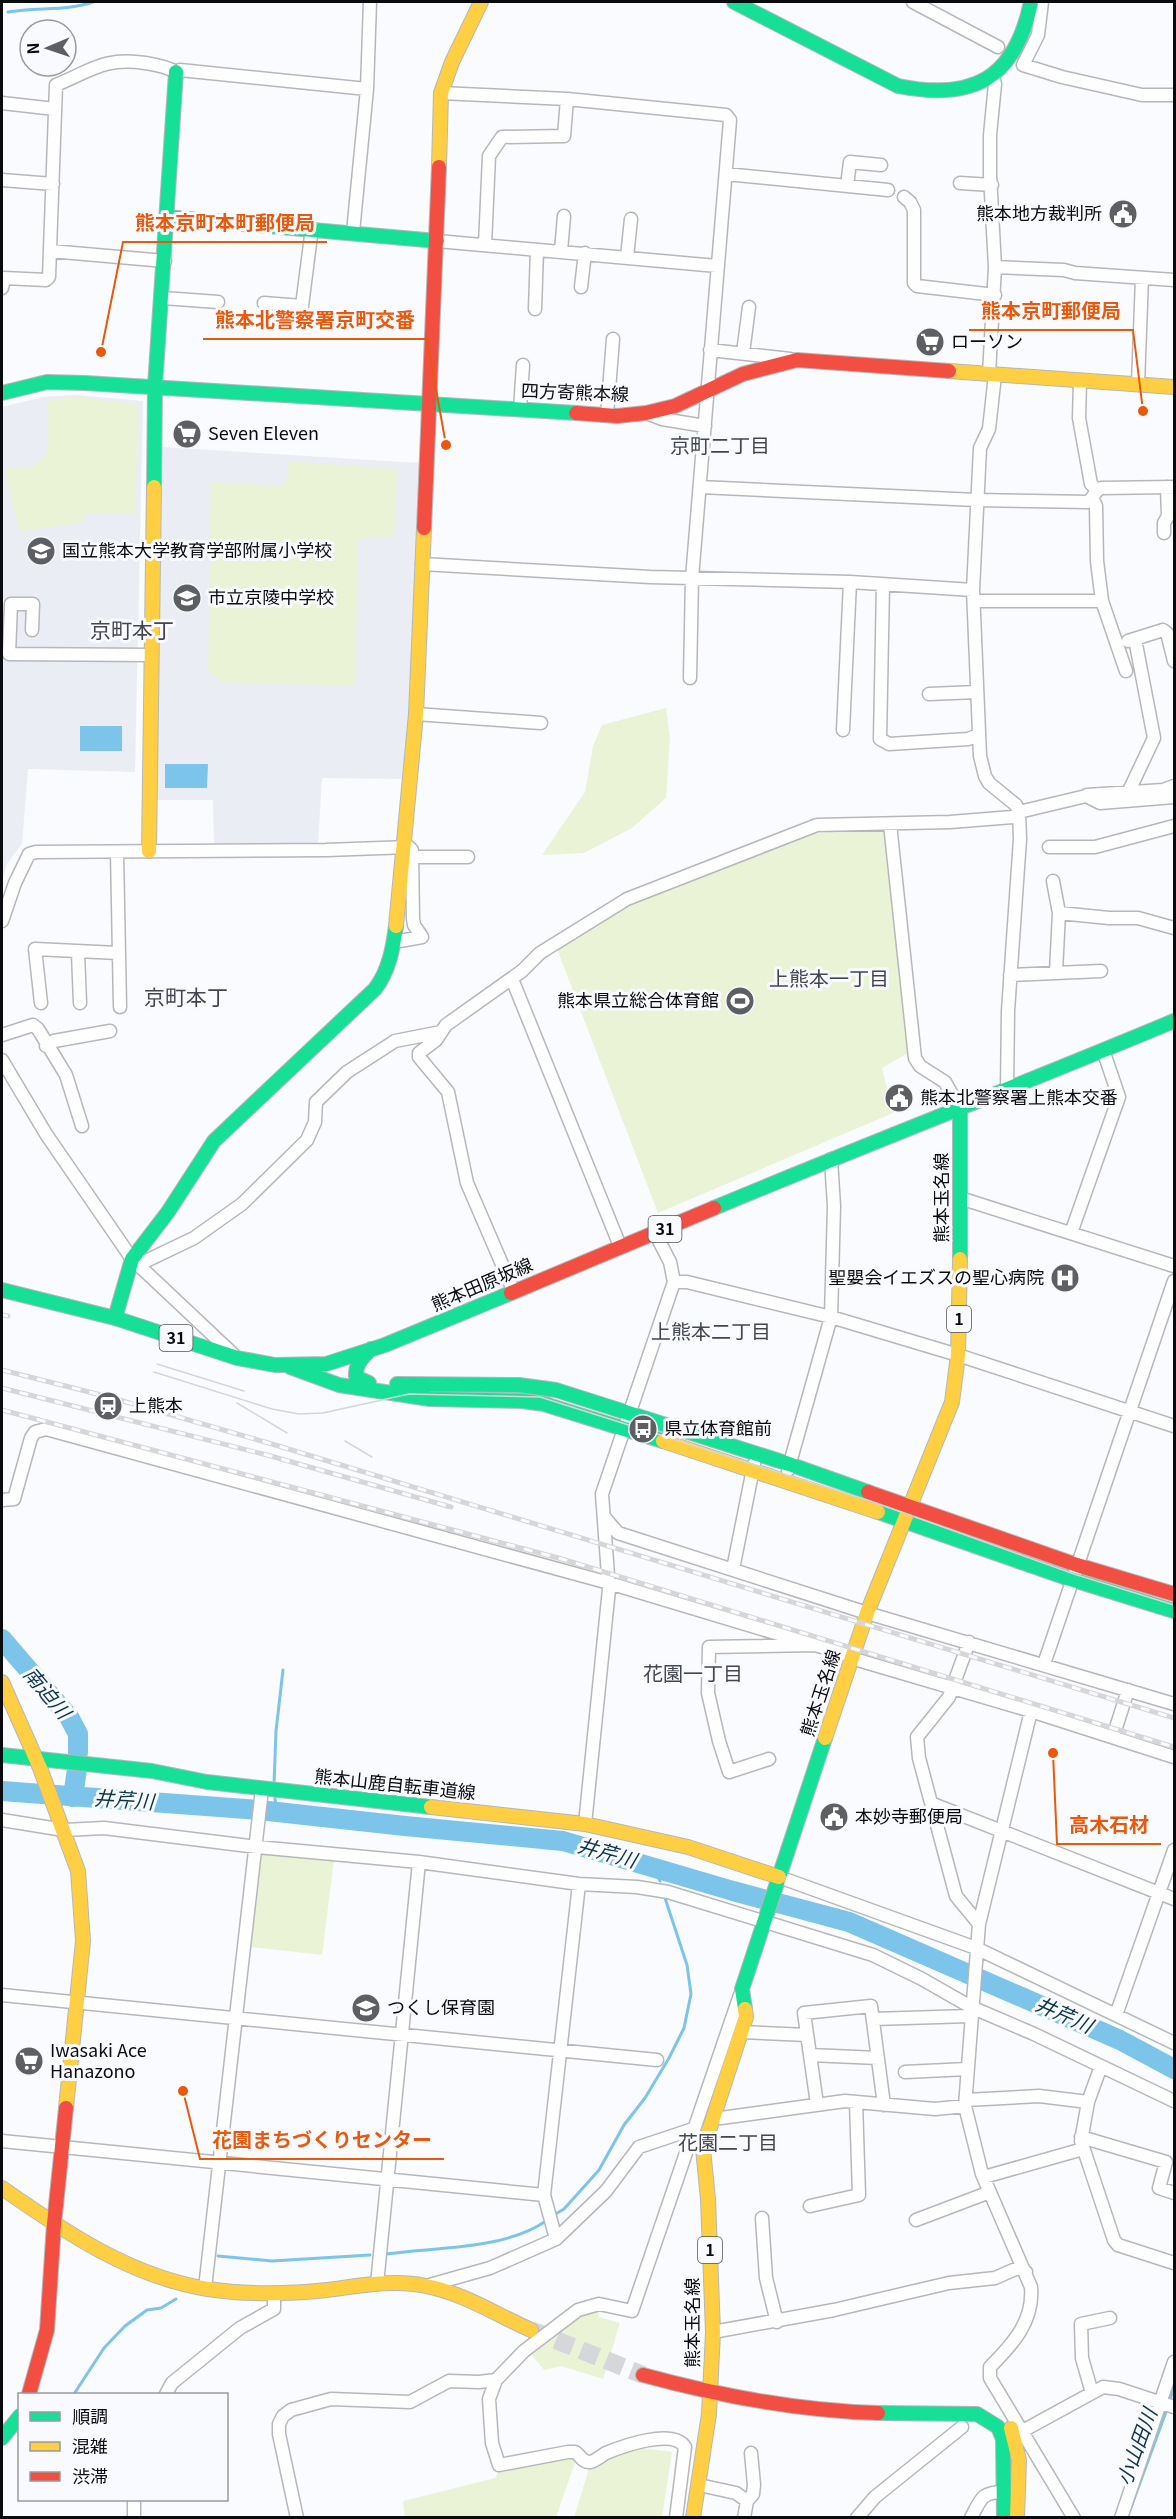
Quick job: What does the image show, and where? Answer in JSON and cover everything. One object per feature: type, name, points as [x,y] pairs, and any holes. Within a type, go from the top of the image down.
[{"type":"street","points":[[353,232],[367,89],[370,2]]},
{"type":"street","points":[[115,1318],[132,1259],[168,1212],[214,1141],[375,989],[385,976],[394,942],[407,853],[416,714],[437,241],[441,93],[452,62],[481,2]]},
{"type":"street","points":[[734,2],[898,86],[916,91],[952,91],[993,76],[1002,68],[1018,44],[1026,25],[1031,2]]},
{"type":"street","points":[[914,2],[998,47]]},
{"type":"street","points":[[1042,2],[1038,35],[1023,65],[1062,77],[1143,95],[1174,95]]},
{"type":"street","points":[[2,288],[4,278],[46,280],[48,276],[56,85],[111,62],[128,61],[165,66],[176,72],[180,70],[367,89]]},
{"type":"street","points":[[149,851],[155,386],[163,298],[173,83],[176,72]]},
{"type":"street","points":[[993,76],[995,84],[990,135],[996,267],[992,375],[989,429],[980,448],[975,500],[973,595],[979,735],[985,776],[989,783],[1010,798],[1019,812],[1020,839],[1010,975],[1007,1091]]},
{"type":"street","points":[[441,93],[567,99],[726,115],[730,120],[692,578],[690,678]]},
{"type":"street","points":[[485,245],[489,156],[502,136],[564,136],[567,99]]},
{"type":"street","points":[[2,103],[55,110]]},
{"type":"street","points":[[847,186],[850,162],[874,168]]},
{"type":"street","points":[[726,174],[888,190]]},
{"type":"street","points":[[2,180],[53,184]]},
{"type":"street","points":[[960,183],[992,185]]},
{"type":"street","points":[[904,197],[914,210],[914,283],[917,286],[995,295]]},
{"type":"street","points":[[561,251],[564,216]]},
{"type":"street","points":[[167,217],[312,228],[717,266]]},
{"type":"street","points":[[627,257],[631,219]]},
{"type":"street","points":[[264,303],[302,306],[312,228]]},
{"type":"street","points":[[535,309],[537,250]]},
{"type":"street","points":[[50,251],[165,261]]},
{"type":"street","points":[[581,287],[585,253]]},
{"type":"street","points":[[996,267],[1064,270],[1075,273],[1174,280]]},
{"type":"street","points":[[1138,384],[1142,278]]},
{"type":"street","points":[[163,298],[218,302]]},
{"type":"street","points":[[743,353],[749,307]]},
{"type":"street","points":[[607,415],[612,339]]},
{"type":"street","points":[[710,350],[797,360]]},
{"type":"street","name":"四方寄熊本線","points":[[2,393],[47,382],[155,386],[607,415],[646,413],[675,405],[743,374],[797,360],[1174,387]]},
{"type":"street","points":[[520,409],[523,365]]},
{"type":"street","points":[[1080,381],[1079,418],[1095,495],[1097,561],[1102,601],[1126,671]]},
{"type":"street","points":[[646,413],[662,419],[705,426]]},
{"type":"street","points":[[700,487],[975,500],[1088,502],[1101,488],[1171,487],[1164,533]]},
{"type":"street","points":[[422,564],[650,577],[850,582],[973,595],[1102,601]]},
{"type":"street","points":[[843,730],[850,582]]},
{"type":"street","points":[[883,585],[879,740],[889,744],[968,739],[979,735]]},
{"type":"street","points":[[32,630],[33,604],[11,604],[9,654],[151,655]]},
{"type":"street","points":[[1118,643],[1163,630],[1167,633],[1174,661]]},
{"type":"street","points":[[1128,793],[1154,738],[1135,639]]},
{"type":"street","points":[[929,694],[977,692]]},
{"type":"street","points":[[416,714],[541,723]]},
{"type":"street","points":[[514,1292],[467,1182],[448,1092],[419,1057],[419,1053],[467,1010],[512,979],[555,942],[627,899],[809,827],[950,822],[1013,817],[1019,812],[1086,796],[1163,790],[1174,786]]},
{"type":"street","points":[[1086,796],[1101,803],[1174,797]]},
{"type":"street","points":[[891,824],[915,1058],[920,1066],[945,1082],[960,1109],[1174,1021]]},
{"type":"street","points":[[1049,847],[1095,847],[1174,826]]},
{"type":"street","points":[[2,921],[15,883],[29,854],[36,852],[407,853],[468,857]]},
{"type":"street","points":[[117,852],[120,1007]]},
{"type":"street","points":[[394,942],[422,937],[414,925],[407,853]]},
{"type":"street","points":[[1053,881],[1059,913],[1056,972]]},
{"type":"street","points":[[1059,913],[1109,918],[1138,918],[1174,928]]},
{"type":"street","points":[[41,1003],[36,950],[118,953]]},
{"type":"street","points":[[78,953],[80,1003]]},
{"type":"street","points":[[1010,975],[1101,971]]},
{"type":"street","points":[[512,979],[620,1246]]},
{"type":"street","points":[[2,1035],[33,1025],[66,1075],[82,1126]]},
{"type":"street","points":[[46,1046],[54,1041],[110,1032]]},
{"type":"street","points":[[132,1259],[146,1261],[194,1238],[256,1192],[307,1140],[315,1122],[316,1102],[347,1072],[395,1041],[441,1032]]},
{"type":"street","points":[[1071,1233],[1119,1097],[1103,1050]]},
{"type":"street","points":[[2,1060],[46,1134],[132,1259],[237,1358]]},
{"type":"street","name":"熊本田原坂線","points":[[2,1290],[115,1318],[237,1358],[290,1367],[326,1364],[371,1350],[831,1159],[960,1109]]},
{"type":"street","name":"熊本玉名線","points":[[693,2517],[711,2394],[713,2332],[708,2199],[702,2159],[703,2150],[746,2017],[742,1989],[764,1921],[867,1613],[952,1402],[958,1355],[960,1109]]},
{"type":"street","points":[[785,1479],[831,1317],[834,1206],[831,1159]]},
{"type":"street","points":[[960,1198],[1174,1266]]},
{"type":"street","points":[[585,1824],[609,1583],[602,1494],[622,1429],[674,1282],[670,1262],[655,1233]]},
{"type":"street","points":[[1044,1664],[1174,1281]]},
{"type":"street","points":[[674,1282],[687,1282],[831,1317],[958,1355],[1174,1426]]},
{"type":"street","points":[[369,1383],[356,1377],[356,1368],[361,1359],[371,1350]]},
{"type":"street","points":[[290,1367],[339,1385],[442,1401],[533,1402],[785,1479],[1072,1580],[1174,1611]]},
{"type":"street","points":[[339,1385],[369,1383],[536,1386],[556,1390],[789,1464],[1077,1565],[1174,1594]]},
{"type":"street","points":[[2,1500],[14,1500],[32,1438],[35,1432],[46,1430],[609,1583],[954,1687],[1174,1757]]},
{"type":"street","points":[[733,1569],[757,1454]]},
{"type":"street","points":[[605,1518],[618,1533],[867,1613],[1174,1704]]},
{"type":"street","points":[[969,1642],[949,1697],[917,1737],[919,1758],[956,1896],[979,1924]]},
{"type":"street","points":[[769,1760],[729,1772],[719,1741],[708,1692],[709,1647],[815,1645]]},
{"type":"street","points":[[2,1682],[63,1826],[78,1871],[82,1906],[83,1941],[61,2147],[47,2330],[29,2393]]},
{"type":"street","points":[[1113,1737],[1128,1689]]},
{"type":"street","points":[[1017,2517],[1018,2461],[1014,2435],[990,2378],[990,2367],[1019,2335],[1028,2316],[1032,2300],[1031,2287],[984,2177],[970,2132],[966,2103],[979,1924],[1031,1711]]},
{"type":"street","name":"熊本山鹿自転車道線","points":[[2,1755],[38,1763],[152,1771],[207,1782],[585,1824],[688,1847],[778,1881]]},
{"type":"street","points":[[205,2288],[265,1789]]},
{"type":"street","points":[[933,1804],[1174,1899]]},
{"type":"street","points":[[2,1820],[104,1828],[257,1847],[419,1862],[579,1884],[637,1887],[668,1892],[873,1955],[922,1979],[972,2008],[1101,2066],[1174,2102]]},
{"type":"street","points":[[1116,2015],[1174,1850]]},
{"type":"street","points":[[377,2284],[419,1862]]},
{"type":"street","points":[[778,1881],[976,1952],[1174,2043]]},
{"type":"street","points":[[556,2239],[544,2195],[579,1884]]},
{"type":"street","points":[[676,2517],[685,2447],[682,2442],[675,2438],[653,2439],[623,2446],[590,2462],[583,2461],[575,2452],[568,2452],[500,2465],[492,2443],[489,2399],[496,2380],[524,2351],[578,2310],[599,2304],[632,2311],[742,1989]]},
{"type":"street","points":[[2,1995],[657,2060]]},
{"type":"street","points":[[817,2104],[804,2013],[871,2006],[884,2105]]},
{"type":"street","points":[[873,2019],[972,2008]]},
{"type":"street","points":[[741,2032],[807,2035]]},
{"type":"street","points":[[810,2055],[878,2058]]},
{"type":"street","points":[[1101,2066],[1088,2102],[1082,2143],[1114,2240],[1118,2245],[1174,2263]]},
{"type":"street","points":[[905,2072],[968,2069]]},
{"type":"street","points":[[714,2117],[743,2116],[817,2104],[856,2102],[935,2109],[966,2103],[1038,2096],[1088,2102]]},
{"type":"street","points":[[810,2206],[859,2194],[856,2102]]},
{"type":"street","points":[[2,2188],[54,2224],[111,2257],[177,2282],[205,2288],[274,2293],[377,2284],[425,2286],[490,2268],[556,2239],[606,2191],[639,2147],[693,2129]]},
{"type":"street","points":[[2,2141],[544,2195]]},
{"type":"street","points":[[984,2177],[1082,2143],[1166,2162],[1159,2188],[1174,2193]]},
{"type":"street","points":[[916,2220],[990,2192]]},
{"type":"street","points":[[762,2218],[766,2278],[777,2322]]},
{"type":"street","points":[[713,2332],[777,2322],[949,2283],[995,2278],[1020,2267],[1026,2272]]},
{"type":"street","points":[[425,2286],[531,2330]]},
{"type":"street","points":[[167,2393],[172,2383],[240,2328],[274,2309],[274,2293]]},
{"type":"street","points":[[1092,2393],[1082,2358],[1081,2324],[1110,2318]]},
{"type":"street","points":[[1121,2517],[1174,2362]]},
{"type":"street","points":[[643,2375],[711,2394],[774,2405],[831,2411],[928,2412],[979,2405],[991,2408],[1001,2415],[1074,2517]]},
{"type":"street","points":[[297,2517],[279,2434],[279,2424],[283,2416],[291,2410],[331,2399],[410,2402],[449,2381],[496,2380]]},
{"type":"street","points":[[1014,2435],[1103,2387],[1119,2389],[1174,2407]]},
{"type":"street","points":[[2,2438],[18,2418]]},
{"type":"street","points":[[857,2517],[876,2497],[962,2427]]},
{"type":"street","points":[[1004,2517],[1004,2492],[1014,2435]]},
{"type":"street","points":[[744,2517],[747,2501],[753,2494],[754,2485],[751,2453]]},
{"type":"street","points":[[699,2485],[736,2493],[747,2501]]},
{"type":"street","points":[[971,2517],[982,2496],[989,2492],[1004,2492]]},
{"type":"street","points":[[134,2501],[134,2517]]},
{"type":"shaded area","points":[[76,395],[143,401],[135,772],[28,769],[22,844],[7,864],[2,881],[2,407],[43,397]]},
{"type":"shaded area","points":[[161,447],[420,463],[409,714],[402,779],[322,778],[318,843],[214,843],[213,800],[156,800]]},
{"type":"green space","points":[[76,397],[133,404],[138,408],[135,514],[85,513],[84,522],[19,532],[5,467],[32,467],[47,454],[48,401]]},
{"type":"green space","points":[[289,461],[397,469],[394,536],[358,539],[355,686],[221,682],[208,671],[211,482],[285,486]]},
{"type":"green space","points":[[666,708],[670,738],[666,798],[632,828],[584,853],[542,855],[585,792],[593,746],[602,725]]},
{"type":"green space","name":"熊本県立総合体育館","points":[[881,827],[885,831],[908,1053],[882,1068],[893,1113],[658,1213],[557,949],[631,903],[810,834],[849,830],[881,831]]},
{"type":"green space","points":[[261,1853],[334,1860],[322,1955],[251,1947]]},
{"type":"green space","points":[[598,2310],[599,2317],[620,2323],[603,2379],[561,2366],[544,2370],[532,2355],[587,2311]]},
{"type":"green space","points":[[641,2448],[672,2452],[662,2517],[574,2518],[589,2468],[605,2459]]},
{"type":"green space","points":[[564,2454],[577,2457],[556,2517],[405,2517],[403,2501],[495,2478],[498,2472]]},
{"type":"water","points":[[80,726],[122,726],[122,751],[80,751]]},
{"type":"water","points":[[165,764],[208,764],[207,788],[165,788]]},
{"type":"waterway","points":[[8,12],[73,7],[93,2]]},
{"type":"waterway","name":"南迫川","points":[[2,1639],[69,1717],[78,1734],[78,1753]]},
{"type":"waterway","points":[[274,1785],[276,1731],[283,1670]]},
{"type":"waterway","name":"南迫川","points":[[73,1797],[77,1769]]},
{"type":"waterway","name":"井芹川","points":[[2,1791],[259,1810],[563,1841],[849,1922],[1120,2040],[1174,2069]]},
{"type":"waterway","points":[[275,1797],[276,1812]]},
{"type":"waterway","points":[[654,1867],[660,1881]]},
{"type":"waterway","points":[[554,2215],[564,2209],[599,2170],[624,2125],[645,2098],[669,2058],[684,2028],[691,1994],[687,1965],[665,1898]]},
{"type":"waterway","points":[[386,2254],[490,2242],[529,2230],[546,2221]]},
{"type":"waterway","points":[[218,2256],[272,2261],[370,2255]]},
{"type":"waterway","points":[[75,2393],[104,2348],[125,2326],[147,2310],[161,2308],[176,2299]]},
{"type":"waterway","name":"小山田川","points":[[1169,2403],[1174,2387]]},
{"type":"waterway","name":"小山田川","points":[[1130,2510],[1167,2409]]},
{"type":"tunnel","points":[[531,2330],[643,2375]]},
{"type":"tram line","points":[[157,1364],[244,1391]]},
{"type":"tram line","points":[[154,1372],[272,1409],[299,1414],[323,1413],[409,1394],[540,1397],[873,1502],[1074,1574],[1174,1605]]},
{"type":"tram line","points":[[237,1403],[287,1433]]},
{"type":"tram line","points":[[345,1441],[372,1457]]},
{"type":"railway","points":[[2,1315],[8,1316]]},
{"type":"railway","points":[[2,1370],[109,1397],[272,1444],[1174,1718]]},
{"type":"railway","points":[[2,1388],[267,1455],[451,1507]]},
{"type":"railway","points":[[2,1410],[562,1559],[1174,1747]]},
{"type":"traffic: fast","points":[[734,2],[898,86],[925,90],[948,90],[969,86],[987,78],[1002,66],[1014,50],[1024,28],[1031,2]]},
{"type":"traffic: fast","points":[[154,487],[155,386],[176,72]]},
{"type":"traffic: fast","points":[[167,217],[437,241]]},
{"type":"traffic: fast","points":[[2,393],[47,382],[85,383],[576,413]]},
{"type":"traffic: fast","points":[[115,1318],[132,1259],[168,1212],[214,1141],[375,989],[387,967],[396,926]]},
{"type":"traffic: fast","points":[[714,1208],[1174,1021]]},
{"type":"traffic: fast","points":[[960,1109],[960,1259]]},
{"type":"traffic: fast","points":[[2,1290],[115,1318],[237,1358],[275,1365],[326,1364],[385,1345],[511,1293]]},
{"type":"traffic: fast","points":[[369,1383],[356,1377],[356,1372],[360,1362],[371,1349]]},
{"type":"traffic: fast","points":[[290,1367],[339,1385],[430,1399],[522,1401],[544,1404],[663,1441]]},
{"type":"traffic: fast","points":[[397,1384],[519,1385],[556,1390],[789,1464],[868,1492]]},
{"type":"traffic: fast","points":[[878,1512],[1064,1577],[1174,1611]]},
{"type":"traffic: fast","points":[[745,2009],[742,1989],[825,1738]]},
{"type":"traffic: fast","points":[[2,1755],[152,1771],[207,1782],[431,1807]]},
{"type":"traffic: fast","points":[[878,2413],[977,2414],[998,2427],[1003,2439],[1004,2518]]},
{"type":"traffic: fast","points":[[2,2438],[18,2418]]},
{"type":"traffic: slow","points":[[439,167],[441,93],[452,62],[481,2]]},
{"type":"traffic: slow","points":[[949,371],[1174,387]]},
{"type":"traffic: slow","points":[[149,851],[154,487]]},
{"type":"traffic: slow","points":[[396,926],[416,714],[424,528]]},
{"type":"traffic: slow","points":[[825,1738],[867,1613],[952,1402],[958,1355],[960,1259]]},
{"type":"traffic: slow","points":[[663,1441],[878,1512]]},
{"type":"traffic: slow","points":[[2,1682],[40,1768],[78,1871],[83,1941],[66,2108]]},
{"type":"traffic: slow","points":[[431,1807],[585,1824],[688,1847],[779,1877]]},
{"type":"traffic: slow","points":[[693,2518],[709,2414],[713,2332],[708,2199],[703,2149],[746,2017],[745,2009]]},
{"type":"traffic: slow","points":[[2,2188],[50,2221],[100,2250],[152,2274],[180,2283],[223,2291],[268,2293],[376,2284],[414,2284],[453,2294],[531,2330]]},
{"type":"traffic: slow","points":[[1011,2428],[1019,2460],[1017,2518]]},
{"type":"traffic: jam","points":[[424,528],[439,167]]},
{"type":"traffic: jam","points":[[576,413],[617,416],[646,413],[675,406],[743,374],[797,360],[949,371]]},
{"type":"traffic: jam","points":[[511,1293],[714,1208]]},
{"type":"traffic: jam","points":[[868,1492],[1077,1565],[1174,1594]]},
{"type":"traffic: jam","points":[[29,2393],[47,2330],[54,2224],[66,2108]]},
{"type":"traffic: jam","points":[[643,2375],[701,2390],[788,2406],[878,2413]]},
{"type":"place","name":"熊本地方裁判所","points":[[1123,214]]},
{"type":"place","name":"ローソン","points":[[930,342]]},
{"type":"place","name":"熊本京町本町郵便局","points":[[101,352]]},
{"type":"place","name":"熊本京町郵便局","points":[[1143,411]]},
{"type":"place","name":"Seven Eleven","points":[[187,434]]},
{"type":"place","name":"熊本北警察署京町交番","points":[[446,445]]},
{"type":"place","name":"国立熊本大学教育学部附属小学校","points":[[41,551]]},
{"type":"place","name":"市立京陵中学校","points":[[187,598]]},
{"type":"place","name":"熊本県立総合体育館","points":[[740,1001]]},
{"type":"place","name":"熊本北警察署上熊本交番","points":[[899,1098]]},
{"type":"place","name":"聖嬰会イエズスの聖心病院","points":[[1065,1278]]},
{"type":"place","name":"上熊本","points":[[108,1406]]},
{"type":"place","name":"県立体育館前","points":[[643,1429]]},
{"type":"place","name":"高木石材","points":[[1053,1753]]},
{"type":"place","name":"本妙寺郵便局","points":[[834,1817]]},
{"type":"place","name":"つくし保育園","points":[[366,2008]]},
{"type":"place","name":"Iwasaki Ace Hanazono","points":[[29,2061]]},
{"type":"place","name":"花園まちづくりセンター","points":[[183,2091]]},
{"type":"district","name":"京町二丁目","points":[[720,446]]},
{"type":"district","name":"京町本丁","points":[[132,631]]},
{"type":"district","name":"上熊本一丁目","points":[[829,979]]},
{"type":"district","name":"京町本丁","points":[[186,998]]},
{"type":"district","name":"上熊本二丁目","points":[[711,1332]]},
{"type":"district","name":"花園一丁目","points":[[693,1674]]},
{"type":"district","name":"花園二丁目","points":[[728,2143]]}]
